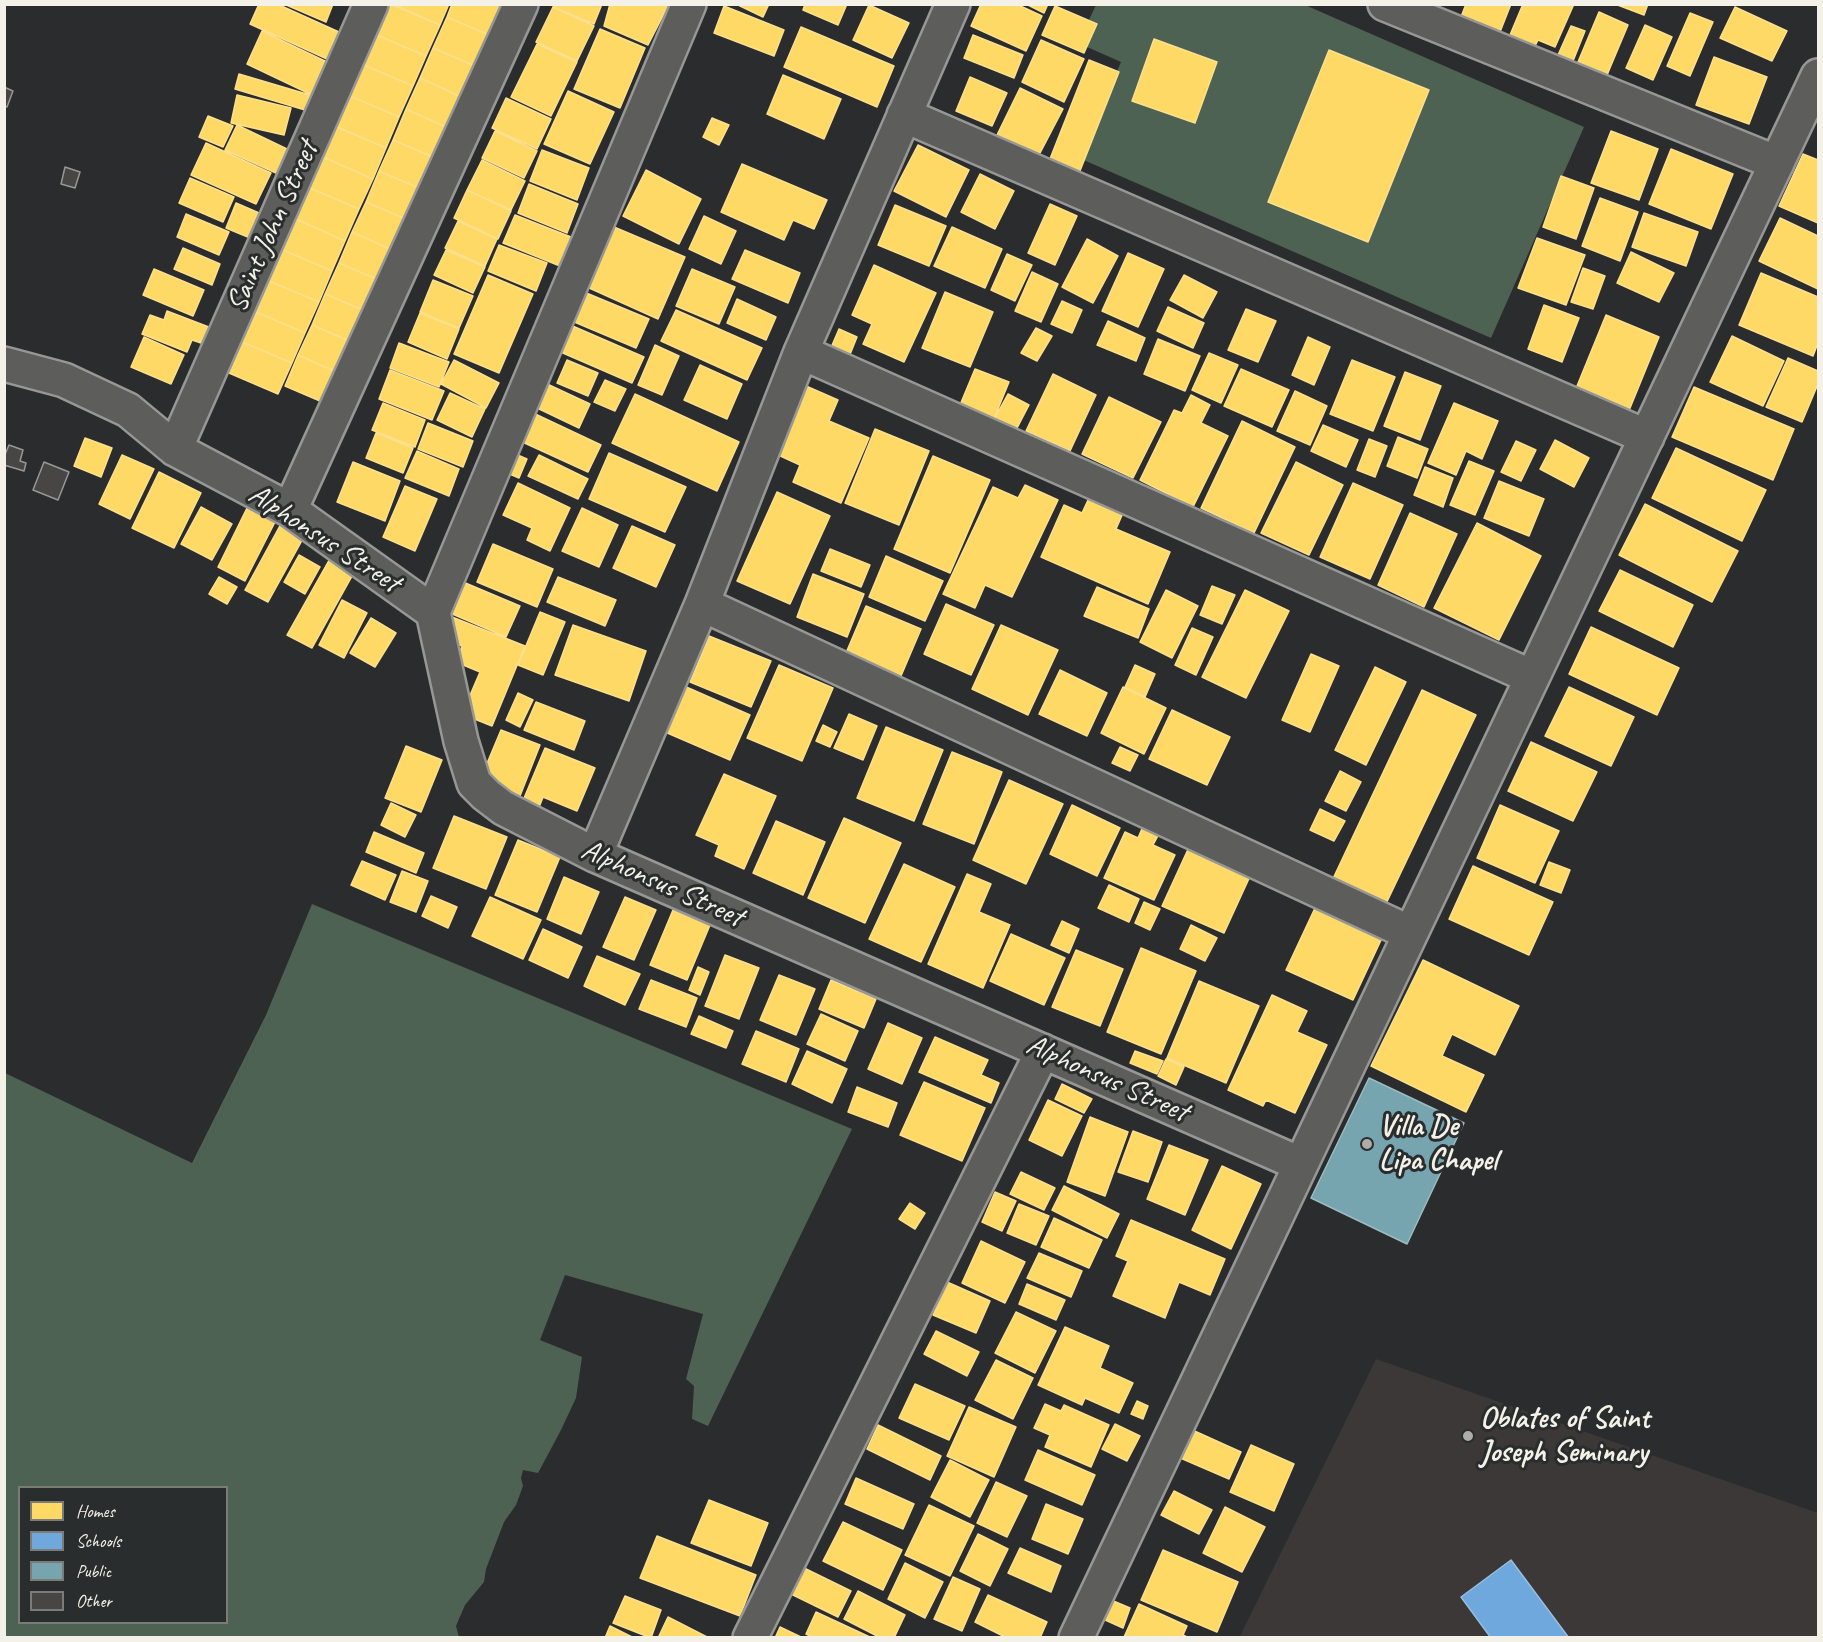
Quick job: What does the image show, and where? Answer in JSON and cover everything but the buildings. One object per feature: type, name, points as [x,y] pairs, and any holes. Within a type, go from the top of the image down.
[{"type":"street","name":"Saint John Street","points":[[175,449],[371,4]]},
{"type":"street","points":[[290,510],[520,4]]},
{"type":"street","points":[[433,612],[689,4]]},
{"type":"street","points":[[595,855],[702,604],[801,352],[953,4]]},
{"type":"street","points":[[1385,4],[1777,163]]},
{"type":"street","points":[[1076,1638],[1818,76]]},
{"type":"street","points":[[904,115],[1647,437]]},
{"type":"street","points":[[801,352],[1532,677]]},
{"type":"street","name":"Alphonsus Street","points":[[4,363],[64,380],[128,410],[175,449],[290,510],[433,612],[461,741],[474,783],[503,808],[595,855],[1300,1164]]},
{"type":"street","points":[[702,604],[1410,933]]},
{"type":"street","points":[[750,1638],[1043,1051]]},
{"type":"shaded area","name":"Oblates of Saint Joseph Seminary","points":[[1376,1359],[1818,1513],[1818,1637],[1239,1638]]},
{"type":"green space","points":[[1096,5],[1305,5],[1584,127],[1491,338],[1079,158],[1121,62],[1078,43]]},
{"type":"green space","points":[[312,904],[852,1129],[708,1426],[692,1419],[694,1386],[686,1379],[703,1314],[565,1275],[540,1340],[582,1357],[576,1398],[538,1473],[523,1470],[521,1478],[523,1486],[516,1505],[504,1522],[486,1569],[484,1582],[465,1605],[456,1626],[459,1637],[5,1637],[5,1073],[192,1163],[266,1015]]},
{"type":"place","name":"Villa De Lipa Chapel","points":[[1367,1144]]},
{"type":"place","name":"Oblates of Saint Joseph Seminary","points":[[1468,1436]]}]
